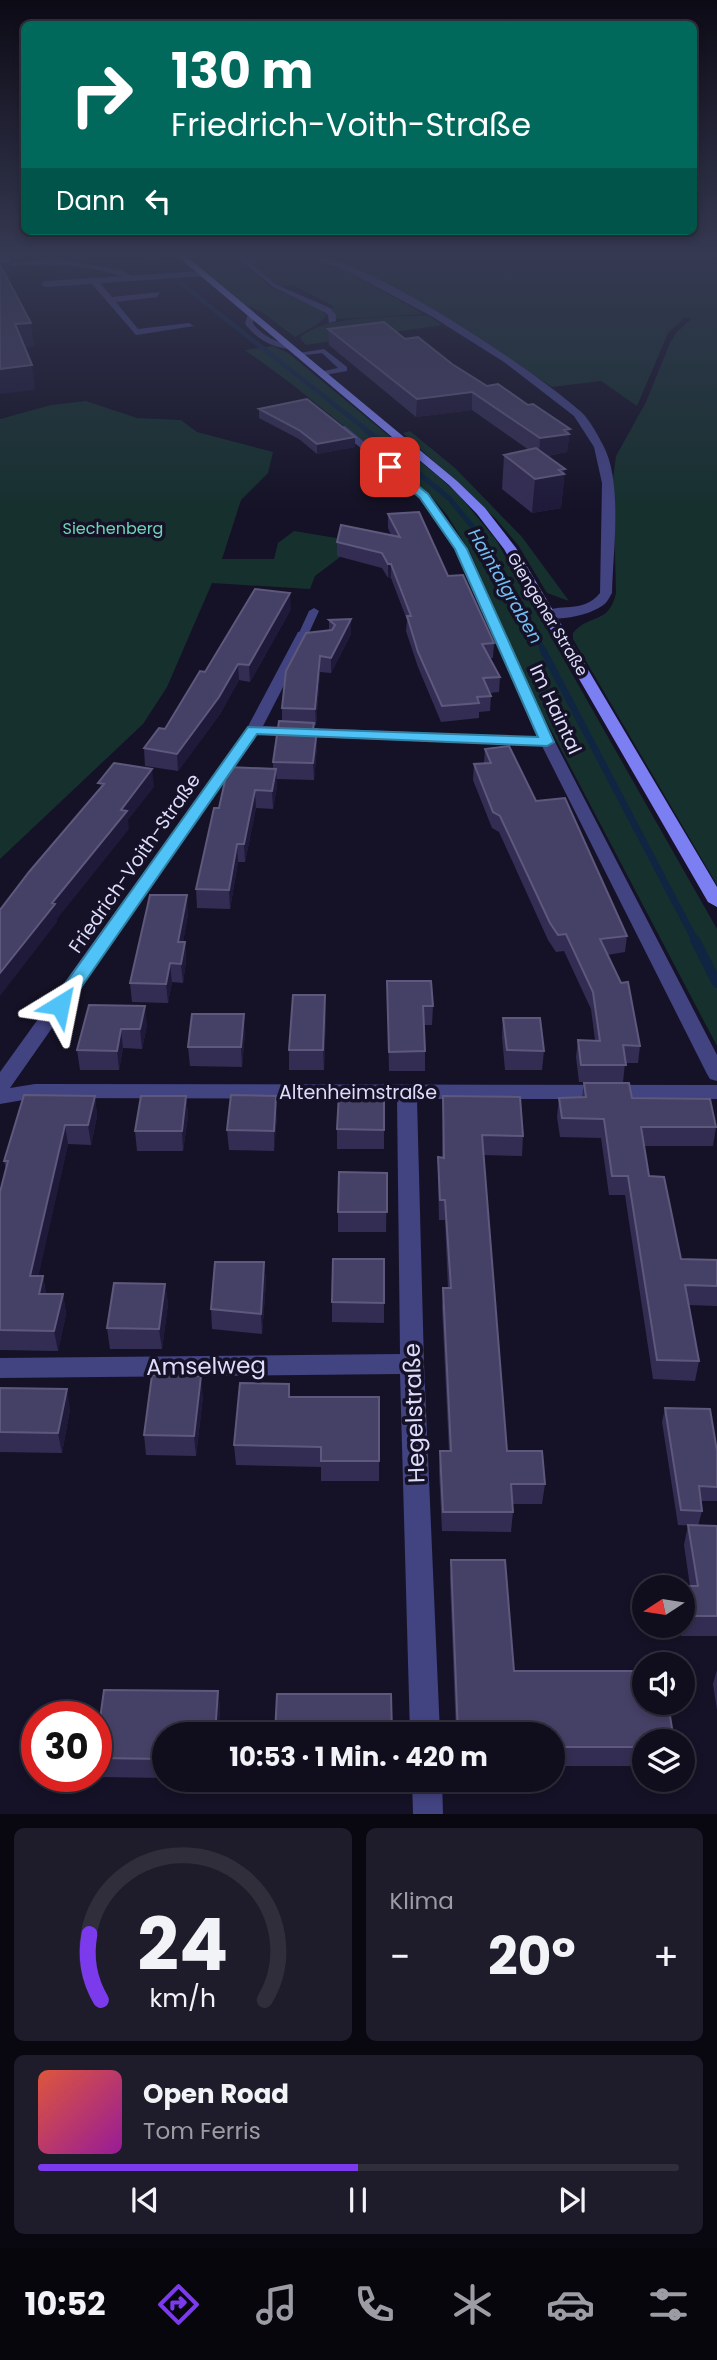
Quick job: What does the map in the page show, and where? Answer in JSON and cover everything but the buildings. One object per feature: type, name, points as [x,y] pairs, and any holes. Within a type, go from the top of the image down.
[{"type":"main road","name":"Giengener Straße","points":[[283,341],[469,499],[502,537],[717,902]]},
{"type":"street","points":[[476,341],[553,393],[583,422],[598,447],[608,483],[606,593],[603,600],[589,608],[549,614]]},
{"type":"street","name":"Im Haintal","points":[[424,496],[461,549],[547,742],[717,1074]]},
{"type":"street","name":"Friedrich-Voith-Straße","points":[[3,1076],[44,1028],[253,730],[307,640]]},
{"type":"street","points":[[253,730],[547,742]]},
{"type":"street","name":"Altenheimstraße","points":[[0,1097],[35,1091],[717,1092]]},
{"type":"street","name":"Hegelstraße","points":[[407,1092],[412,1364],[425,1722]]},
{"type":"street","name":"Amselweg","points":[[0,1368],[412,1364]]},
{"type":"street","points":[[427,1792],[428,1814]]},
{"type":"lane","points":[[294,350],[324,351],[344,369],[322,374]]},
{"type":"lane","name":"Im Haintal","points":[[329,418],[424,496]]},
{"type":"lane","points":[[307,640],[314,611]]},
{"type":"green space","points":[[302,341],[336,341],[306,345]]},
{"type":"green space","points":[[481,341],[665,341],[637,406],[601,381],[552,387]]},
{"type":"green space","points":[[671,341],[717,341],[717,885],[573,639],[573,633],[579,627],[604,614],[613,603],[616,593],[613,479],[616,456],[646,402]]},
{"type":"green space","points":[[273,346],[288,353],[439,477],[460,496],[496,540],[717,929],[717,1046],[532,694],[470,552],[447,515],[431,496],[245,350]]},
{"type":"green space","name":"Siechenberg","points":[[86,401],[137,418],[181,420],[197,432],[273,452],[268,473],[241,500],[222,559],[274,559],[278,543],[294,531],[360,542],[315,576],[310,589],[212,583],[167,687],[143,724],[0,859],[0,419],[51,405]]},
{"type":"green space","points":[[410,431],[455,468],[522,537],[569,601],[547,593],[518,545],[496,519],[403,433]]},
{"type":"waterway","name":"Haintalgraben","points":[[253,341],[364,428]]},
{"type":"waterway","name":"Haintalgraben","points":[[361,426],[449,498],[476,531],[544,651]]},
{"type":"waterway","name":"Haintalgraben","points":[[543,650],[696,942]]},
{"type":"waterway","name":"Haintalgraben","points":[[695,940],[717,983]]},
{"type":"route","points":[[60,1005],[253,730],[547,742],[461,549],[424,496],[390,467]]}]
